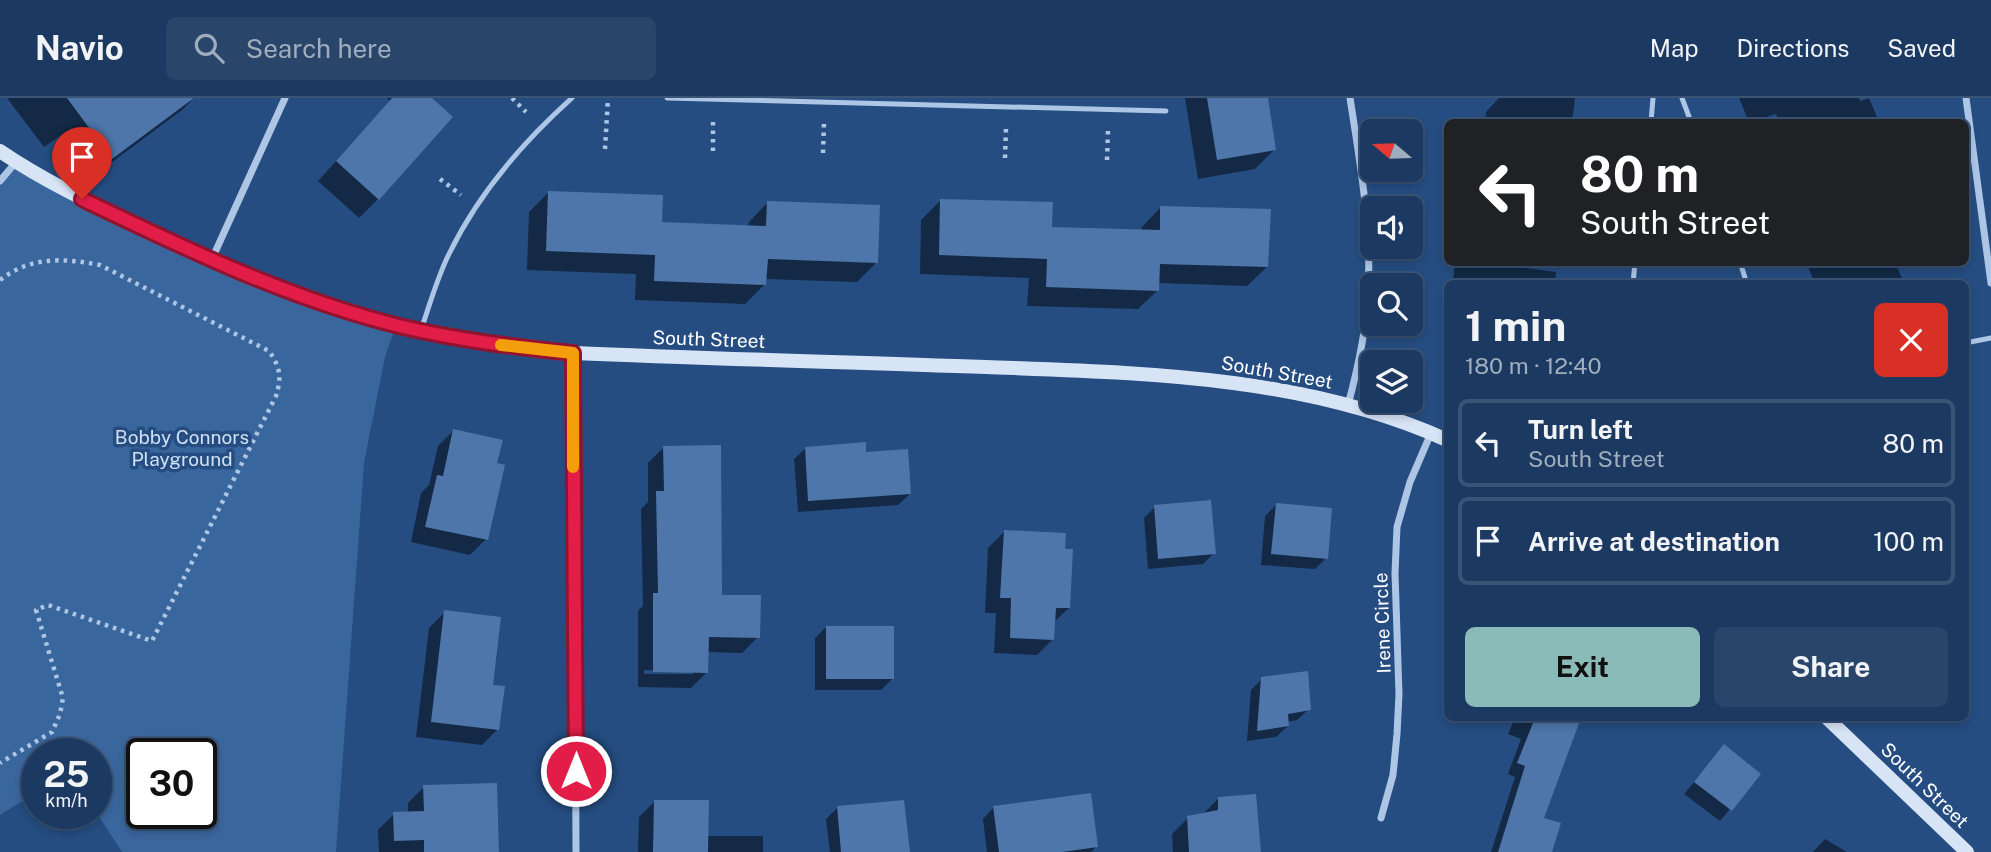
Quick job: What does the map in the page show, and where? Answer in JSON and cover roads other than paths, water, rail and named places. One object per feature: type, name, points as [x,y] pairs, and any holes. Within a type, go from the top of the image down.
[{"type":"main road","name":"South Street","points":[[0,151],[82,199],[212,259],[334,306],[421,331],[496,345],[573,353],[1174,376],[1290,392],[1349,405],[1444,439]]},
{"type":"main road","name":"South Street","points":[[1830,721],[1967,852]]},
{"type":"street","points":[[212,259],[285,98]]},
{"type":"street","points":[[1349,405],[1365,324],[1369,267],[1366,197],[1350,98]]},
{"type":"street","points":[[1966,98],[1969,119]]},
{"type":"street","points":[[1969,120],[1991,283]]},
{"type":"street","points":[[0,181],[16,162]]},
{"type":"street","points":[[573,353],[576,852]]},
{"type":"street","name":"Irene Circle","points":[[1381,818],[1393,775],[1397,734],[1397,527],[1410,482],[1431,433]]},
{"type":"lane","points":[[421,331],[448,255],[469,217],[516,155],[572,98]]},
{"type":"lane","points":[[667,98],[1166,111]]},
{"type":"lane","points":[[1041,98],[1041,108]]},
{"type":"lane","points":[[1651,119],[1653,98]]},
{"type":"lane","points":[[1682,98],[1690,119]]},
{"type":"lane","points":[[1969,342],[1991,338]]},
{"type":"park label","name":"Bobby Connors Playground","points":[[182,448]]}]
